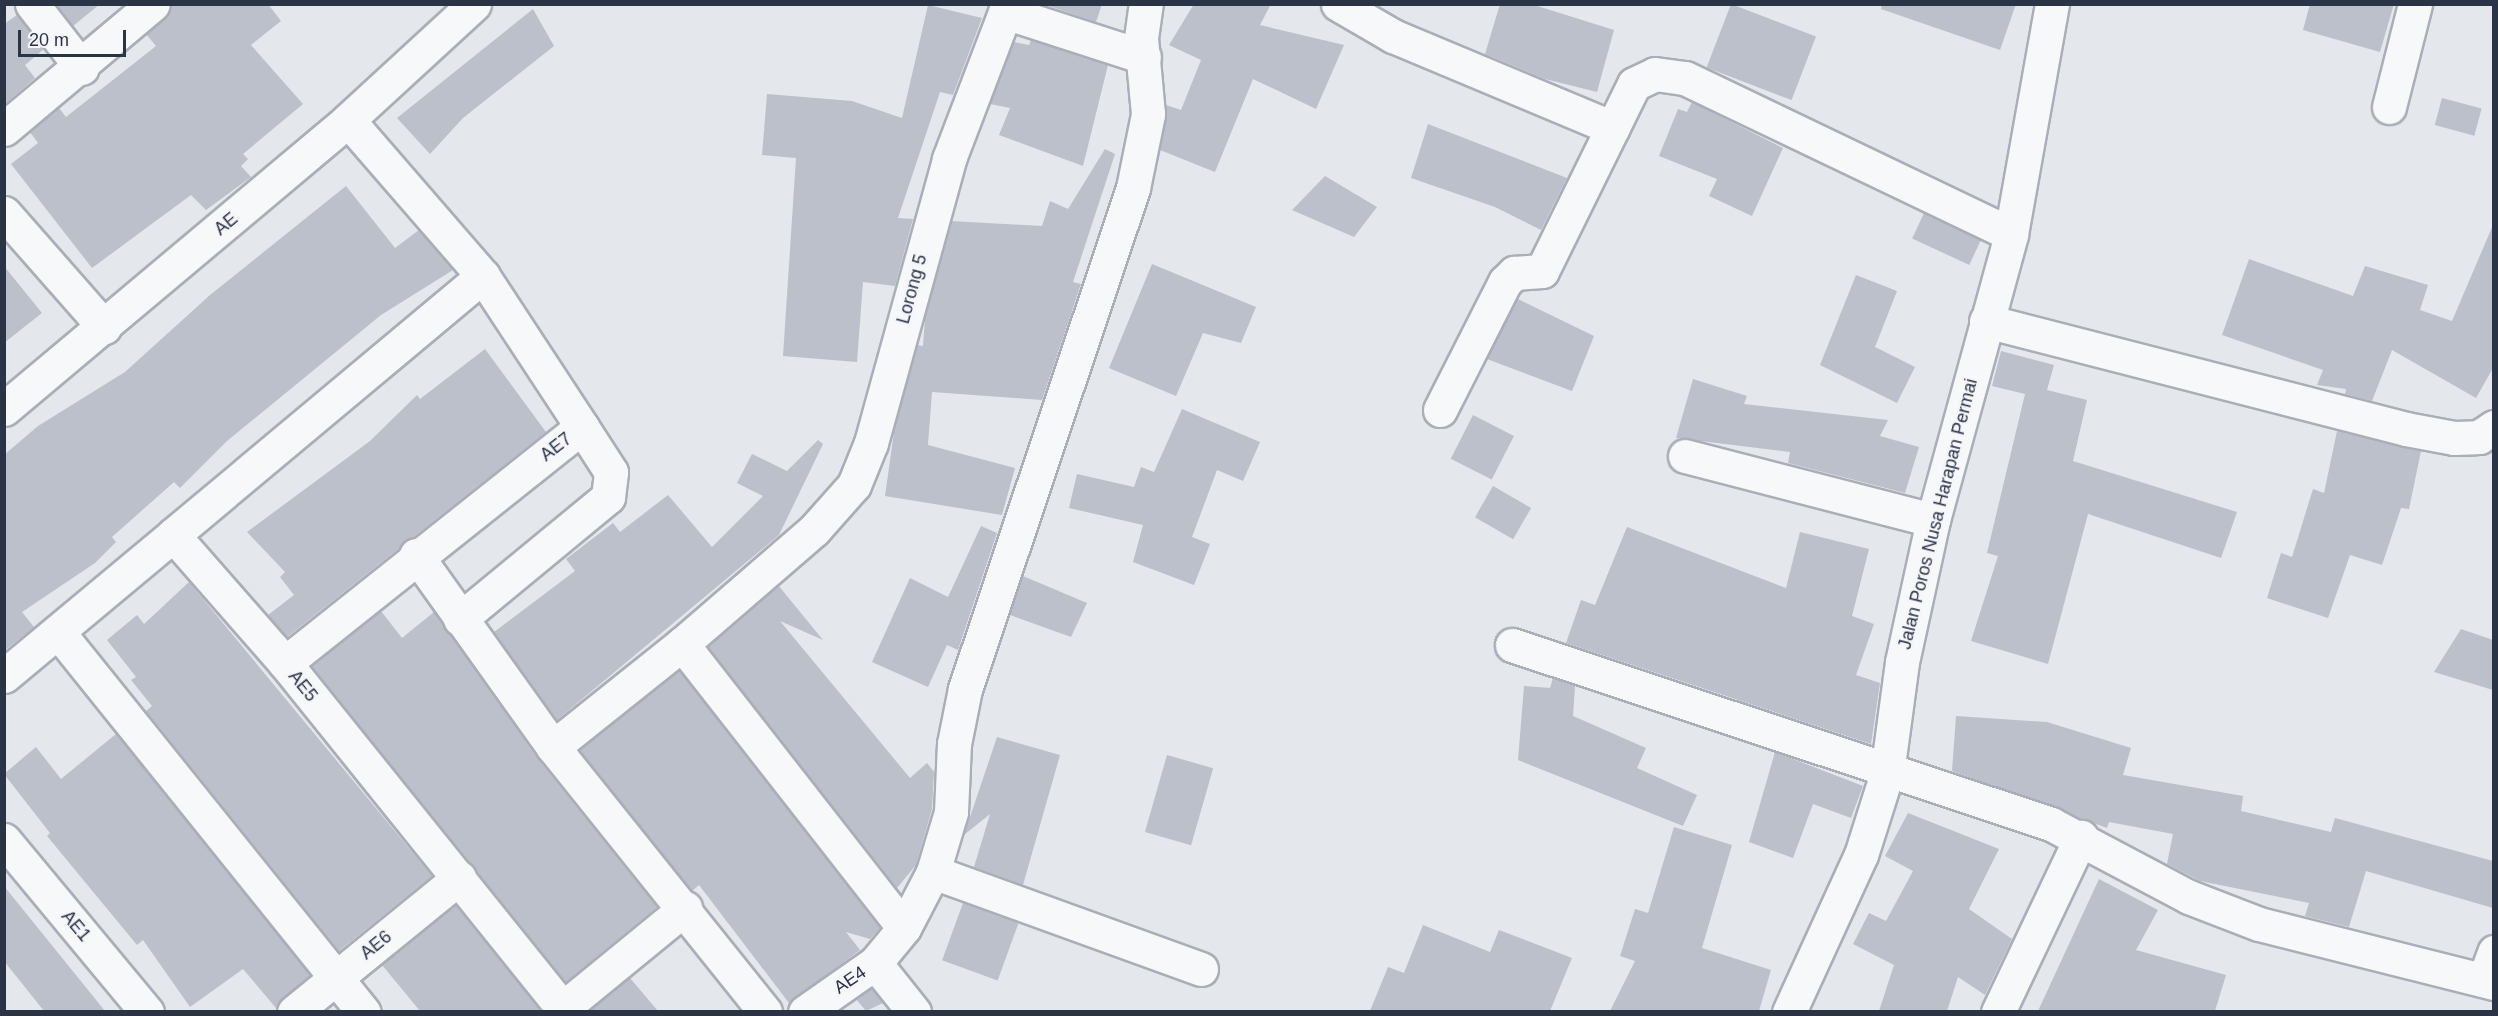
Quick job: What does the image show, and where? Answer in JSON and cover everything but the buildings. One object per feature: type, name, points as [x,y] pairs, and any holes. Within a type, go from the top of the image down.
[{"type":"street","points":[[32,4],[82,68]]},
{"type":"street","points":[[4,129],[82,68],[153,4]]},
{"type":"street","name":"AE","points":[[4,409],[348,120],[474,4]]},
{"type":"street","points":[[875,963],[904,928],[933,872],[951,812],[954,744],[965,689],[1133,188],[1148,114],[1141,21],[1146,4]]},
{"type":"street","points":[[1338,4],[1393,36],[1613,128]]},
{"type":"street","name":"Jalan Poros Nusa Harapan Permai","points":[[1789,1011],[1861,855],[1887,773],[1902,662],[1933,520],[2011,234],[2052,4]]},
{"type":"street","points":[[2389,107],[2415,4]]},
{"type":"street","name":"Lorong 5","points":[[682,644],[814,530],[854,485],[871,443],[949,159],[1005,12],[1144,57]]},
{"type":"street","points":[[1440,410],[1508,278],[1514,273],[1530,276],[1545,267],[1634,84],[1655,74],[1685,78],[2011,234]]},
{"type":"street","name":"AE7","points":[[285,663],[416,555],[582,427],[483,276],[348,120]]},
{"type":"street","points":[[4,213],[104,327]]},
{"type":"street","points":[[4,676],[483,276]]},
{"type":"street","points":[[1986,321],[2406,429],[2454,438],[2479,437],[2493,428]]},
{"type":"street","points":[[460,619],[608,497],[611,472],[582,427]]},
{"type":"street","points":[[1685,456],[1933,520]]},
{"type":"street","name":"AE5","points":[[173,535],[285,663],[565,1010]]},
{"type":"street","points":[[416,555],[552,747],[685,908],[765,1011]]},
{"type":"street","points":[[58,632],[335,978],[364,1011]]},
{"type":"street","points":[[552,747],[682,644],[904,928]]},
{"type":"street","points":[[1512,645],[2081,837],[2189,897],[2259,924],[2490,971]]},
{"type":"street","points":[[1998,1011],[2081,837]]},
{"type":"street","name":"AE1","points":[[6,846],[147,1011]]},
{"type":"street","points":[[933,872],[1201,969]]},
{"type":"street","name":"AE6","points":[[294,1011],[459,879]]},
{"type":"street","points":[[565,1010],[685,908]]},
{"type":"street","name":"AE4","points":[[805,1011],[875,963],[914,1011]]}]
